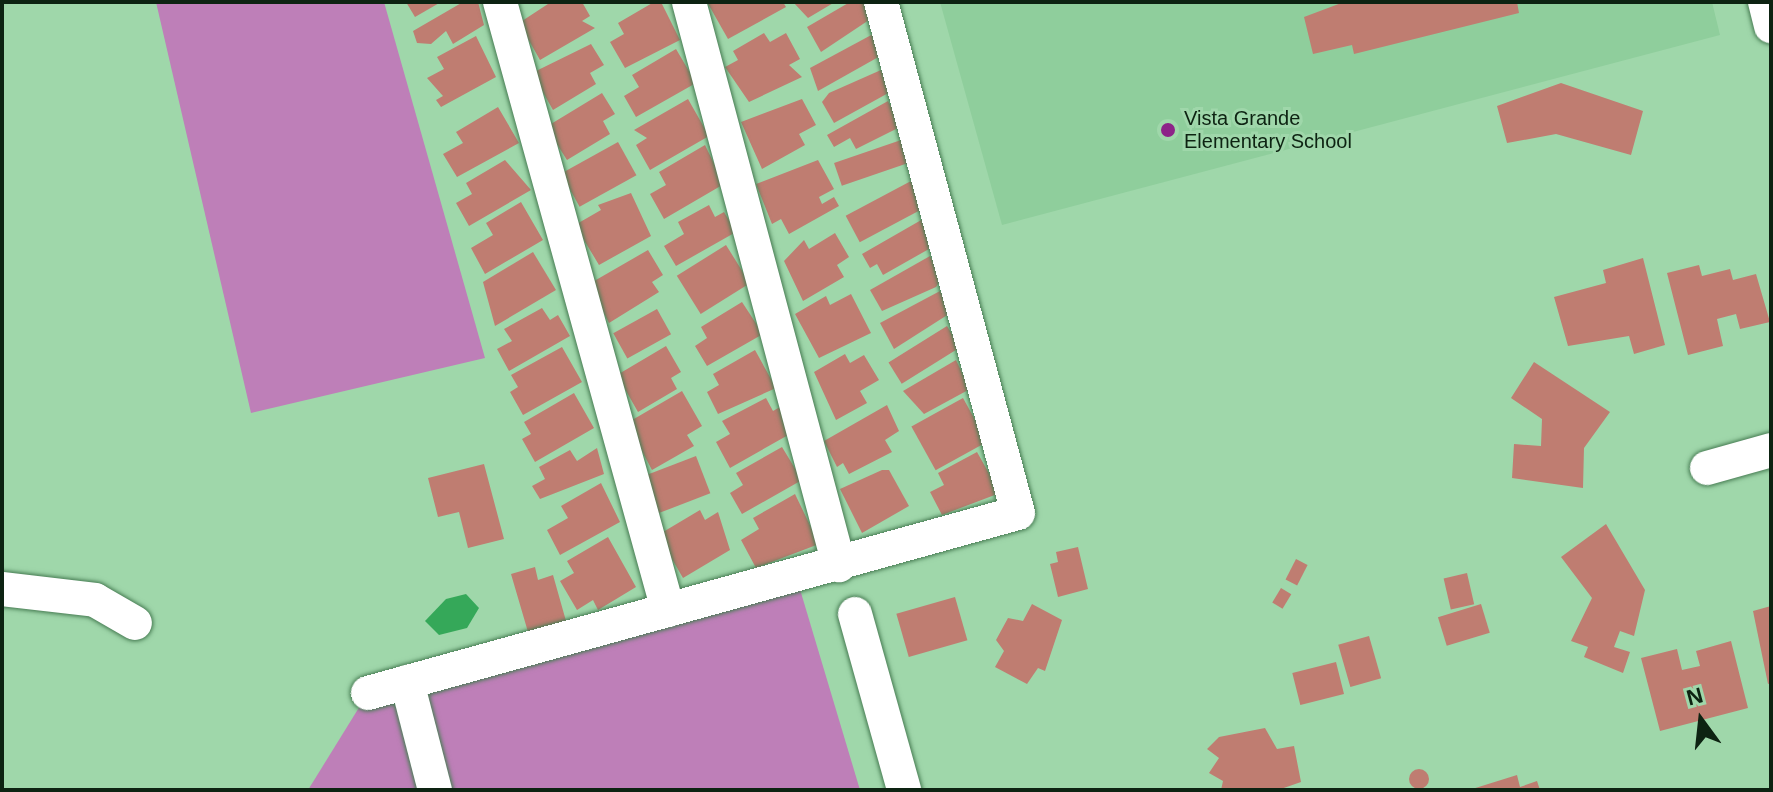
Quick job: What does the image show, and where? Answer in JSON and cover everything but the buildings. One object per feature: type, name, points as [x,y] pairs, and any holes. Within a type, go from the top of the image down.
[{"type":"street","points":[[500,2],[668,610]]},
{"type":"street","points":[[689,2],[839,565]]},
{"type":"street","points":[[368,693],[1018,513],[881,2]]},
{"type":"street","points":[[1765,2],[1771,26]]},
{"type":"street","points":[[1707,468],[1771,450]]},
{"type":"street","points":[[2,589],[95,600],[135,623]]},
{"type":"street","points":[[855,614],[904,790]]},
{"type":"street","points":[[407,682],[435,790]]},
{"type":"shaded area","points":[[156,2],[384,2],[485,358],[251,413]]},
{"type":"shaded area","name":"Vista Grande Elementary School","points":[[940,2],[1712,2],[1720,35],[1002,225]]},
{"type":"shaded area","points":[[796,576],[860,790],[308,790],[368,693]]},
{"type":"shaded area","points":[[466,594],[479,608],[467,628],[439,635],[425,621],[446,599]]},
{"type":"place","name":"Vista Grande Elementary School","points":[[1168,130]]}]
